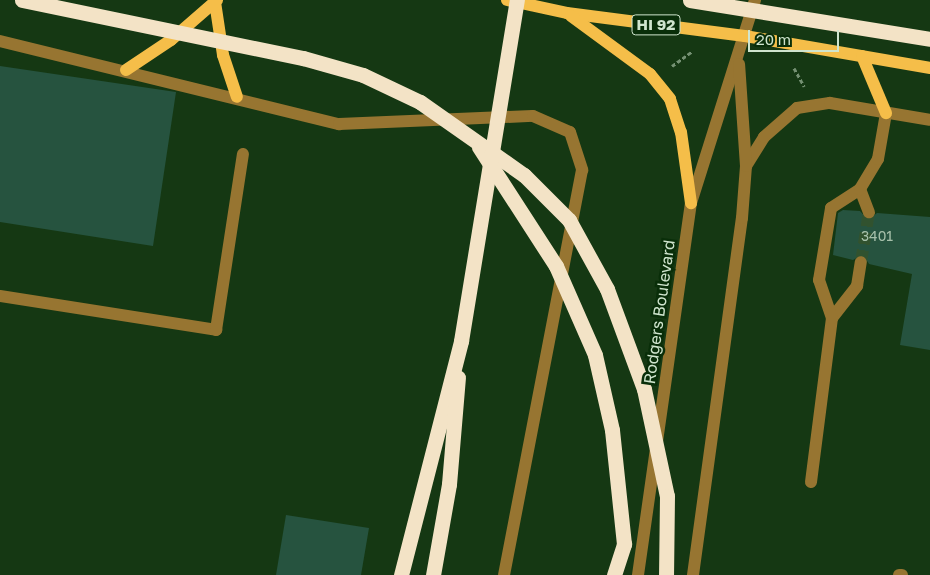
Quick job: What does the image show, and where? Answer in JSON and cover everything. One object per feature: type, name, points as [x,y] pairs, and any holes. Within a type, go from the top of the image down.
[{"type":"highway","points":[[22,0],[303,58],[363,75],[420,102],[524,175],[569,220],[607,289],[644,389],[667,496],[666,575]]},
{"type":"highway","points":[[401,575],[460,341],[517,0]]},
{"type":"highway","points":[[690,0],[930,39]]},
{"type":"highway","points":[[472,137],[556,266],[596,355],[612,430],[624,544],[621,575]]},
{"type":"highway","points":[[432,575],[449,484],[460,341]]},
{"type":"highway","points":[[614,575],[624,544]]},
{"type":"main road","name":"HI 92","points":[[506,0],[567,13],[745,36],[930,68]]},
{"type":"main road","points":[[126,70],[171,40],[216,1]]},
{"type":"main road","points":[[216,1],[223,55],[237,97]]},
{"type":"main road","points":[[567,13],[608,40],[650,74],[670,100],[681,132],[691,203]]},
{"type":"main road","points":[[862,56],[886,112]]},
{"type":"street","name":"Rodgers Boulevard","points":[[638,575],[691,203],[739,61],[755,0]]},
{"type":"street","points":[[0,41],[237,97],[339,124],[533,116],[570,132],[582,170],[504,575]]},
{"type":"street","name":"Rodgers Boulevard","points":[[694,575],[746,166],[739,61]]},
{"type":"street","points":[[746,166],[764,137],[797,108],[830,102],[930,120]]},
{"type":"street","points":[[811,482],[832,318],[819,280],[830,208],[860,189],[878,159],[886,112]]},
{"type":"street","points":[[0,296],[216,330],[243,154]]},
{"type":"street","points":[[860,189],[869,212]]},
{"type":"street","points":[[832,318],[857,286],[861,262]]},
{"type":"path","points":[[672,66],[696,48]]},
{"type":"path","points":[[792,63],[804,87]]},
{"type":"building","points":[[0,66],[176,92],[153,246],[0,222]]},
{"type":"building","points":[[843,210],[860,211],[868,220],[877,213],[930,217],[930,350],[900,345],[912,274],[869,264],[863,254],[853,260],[833,255],[838,213]]},
{"type":"building","points":[[286,515],[369,528],[361,575],[276,575]]},
{"type":"tunnel","points":[[861,262],[869,212]]}]
